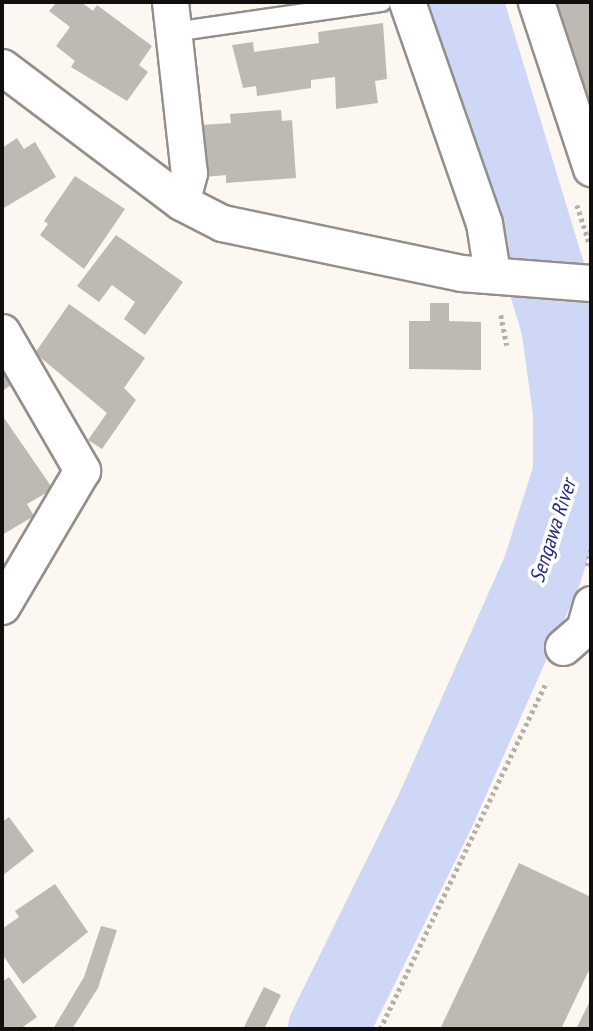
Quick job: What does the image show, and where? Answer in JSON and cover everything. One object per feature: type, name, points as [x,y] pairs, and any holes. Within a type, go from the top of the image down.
[{"type":"street","points":[[407,2],[503,274]]},
{"type":"street","points":[[536,2],[591,168]]},
{"type":"street","points":[[172,17],[189,173],[181,202]]},
{"type":"street","points":[[2,67],[181,202],[222,223],[461,273],[503,274],[591,283]]},
{"type":"street","points":[[2,332],[82,471],[2,606]]},
{"type":"street","points":[[564,647],[584,629],[589,589]]},
{"type":"lane","points":[[172,17],[382,2]]},
{"type":"path","points":[[589,589],[591,547]]},
{"type":"path","points":[[380,1029],[564,647]]},
{"type":"building","points":[[57,2],[81,2],[93,11],[97,5],[152,46],[139,65],[148,72],[127,101],[71,67],[75,61],[56,46],[70,27],[49,11]]},
{"type":"building","points":[[551,2],[591,2],[591,97],[586,98]]},
{"type":"building","points":[[383,23],[387,79],[375,81],[378,103],[336,109],[335,77],[311,80],[311,88],[257,96],[256,86],[243,88],[232,45],[253,42],[254,52],[319,43],[318,32]]},
{"type":"building","points":[[281,110],[282,121],[292,120],[296,178],[226,183],[226,175],[205,177],[201,125],[231,123],[230,114]]},
{"type":"building","points":[[17,138],[24,149],[35,142],[56,177],[2,209],[2,148]]},
{"type":"building","points":[[75,176],[125,209],[84,269],[40,235],[48,224],[44,221]]},
{"type":"building","points":[[116,235],[183,282],[145,335],[124,319],[135,302],[112,285],[99,302],[77,286]]},
{"type":"building","points":[[430,303],[449,303],[449,321],[481,322],[481,370],[409,369],[409,321],[430,321]]},
{"type":"building","points":[[69,304],[145,358],[124,388],[136,400],[102,449],[88,440],[107,413],[35,353]]},
{"type":"building","points":[[2,359],[16,382],[2,391]]},
{"type":"building","points":[[2,415],[53,489],[27,504],[34,516],[2,535]]},
{"type":"building","points":[[9,817],[34,851],[2,876],[2,822]]},
{"type":"building","points":[[519,863],[591,897],[591,966],[561,1029],[440,1029]]},
{"type":"building","points":[[55,884],[88,932],[23,984],[2,954],[2,929],[19,917],[15,911]]},
{"type":"building","points":[[101,926],[117,930],[98,988],[72,1029],[53,1029],[84,977]]},
{"type":"building","points":[[9,977],[37,1017],[20,1029],[2,1029],[2,982]]},
{"type":"building","points":[[264,987],[281,995],[264,1029],[243,1029]]},
{"type":"building","points":[[591,999],[591,1029],[576,1029]]},
{"type":"waterway","name":"Sengawa River","points":[[328,1029],[437,807],[542,571],[573,473],[573,412],[561,325],[463,2]]}]
